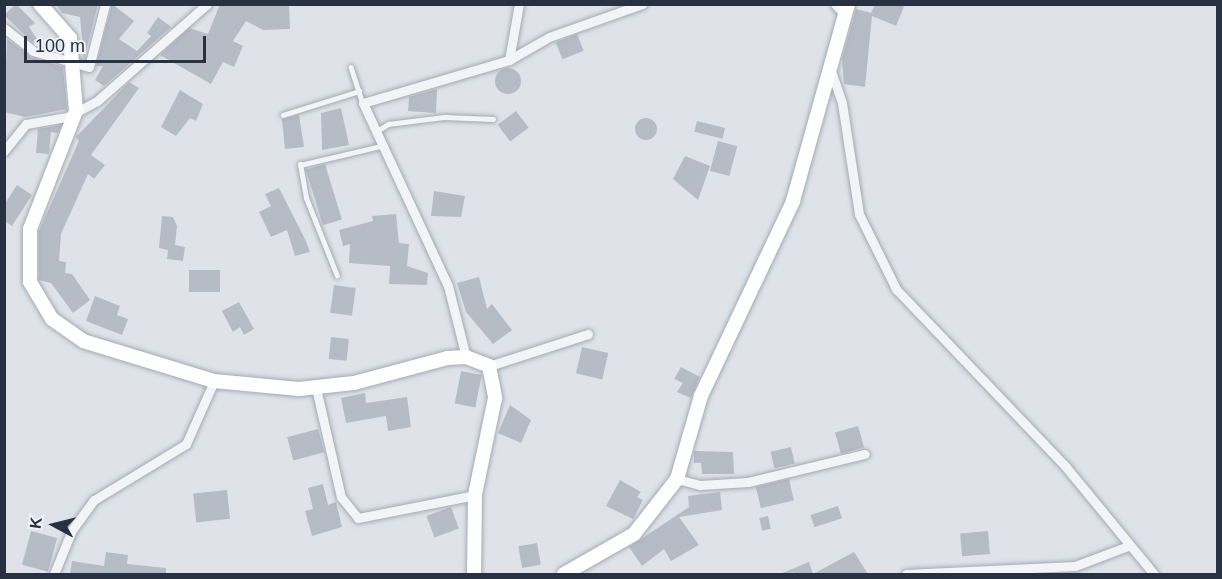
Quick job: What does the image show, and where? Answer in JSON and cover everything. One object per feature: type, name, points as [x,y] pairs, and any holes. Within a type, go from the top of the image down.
[{"type":"street","points":[[40,4],[70,38],[76,111],[30,229],[30,282],[39,302],[52,319],[83,341],[214,381],[316,387],[466,357],[489,366],[588,334]]},
{"type":"street","points":[[4,28],[33,51],[74,67],[88,68],[105,4]]},
{"type":"street","points":[[4,151],[26,124],[76,111],[119,84],[207,4]]},
{"type":"street","points":[[509,60],[519,4]]},
{"type":"street","points":[[466,357],[448,286],[363,103],[509,60],[549,37],[642,4]]},
{"type":"street","points":[[564,574],[634,534],[676,478],[701,396],[793,201],[829,68],[842,8]]},
{"type":"street","points":[[829,68],[842,103],[859,214],[896,289],[1066,467],[1128,546],[1154,574]]},
{"type":"street","points":[[474,574],[475,495],[495,398],[489,366]]},
{"type":"street","points":[[54,574],[72,530],[94,500],[186,444],[214,381]]},
{"type":"street","points":[[316,387],[341,497],[358,518],[475,495]]},
{"type":"street","points":[[676,478],[700,484],[748,482],[865,454]]},
{"type":"street","points":[[906,574],[1075,566],[1128,546]]},
{"type":"lane","points":[[351,67],[363,103]]},
{"type":"lane","points":[[283,115],[359,92]]},
{"type":"lane","points":[[375,132],[388,124],[444,117],[493,119]]},
{"type":"lane","points":[[337,276],[306,198],[300,165],[381,146]]},
{"type":"building","points":[[16,4],[35,23],[29,27],[37,39],[32,42],[4,15]]},
{"type":"building","points":[[56,4],[98,4],[84,59],[80,17],[62,13]]},
{"type":"building","points":[[112,4],[134,21],[119,39],[137,51],[151,36],[147,33],[158,17],[171,27],[104,86],[95,80],[103,66],[96,66]]},
{"type":"building","points":[[220,4],[289,4],[290,29],[263,30],[246,21],[233,41],[243,46],[234,67],[223,62],[211,84],[160,55],[189,28],[208,34]]},
{"type":"building","points":[[875,4],[905,4],[896,26],[872,16],[865,87],[844,84],[842,59],[856,9],[871,13]]},
{"type":"building","points":[[577,34],[584,51],[562,59],[556,43]]},
{"type":"building","points":[[7,39],[31,57],[63,67],[67,109],[25,117],[4,112]]},
{"type":"building","points":[[508,68],[517,72],[521,81],[517,90],[508,94],[499,90],[495,81],[499,72]]},
{"type":"building","points":[[129,82],[139,88],[91,155],[105,165],[94,179],[88,174],[61,234],[59,261],[66,262],[65,273],[72,274],[90,300],[73,313],[51,283],[39,280],[39,231],[79,141],[76,137]]},
{"type":"building","points":[[437,89],[436,113],[408,111],[409,97]]},
{"type":"building","points":[[180,90],[203,104],[196,121],[190,118],[176,136],[161,127]]},
{"type":"building","points":[[341,108],[349,145],[322,150],[321,113]]},
{"type":"building","points":[[516,111],[529,128],[510,142],[498,125]]},
{"type":"building","points":[[299,115],[304,147],[285,149],[282,119]]},
{"type":"building","points":[[646,118],[654,121],[657,129],[654,137],[646,140],[638,137],[635,129],[638,121]]},
{"type":"building","points":[[697,121],[725,128],[722,139],[694,132]]},
{"type":"building","points":[[61,125],[58,133],[51,132],[49,154],[36,153],[38,129]]},
{"type":"building","points":[[718,141],[737,146],[729,176],[710,171]]},
{"type":"building","points":[[685,156],[710,166],[698,200],[673,179]]},
{"type":"building","points":[[325,164],[342,219],[323,225],[306,170]]},
{"type":"building","points":[[17,185],[32,195],[12,226],[4,221],[4,205]]},
{"type":"building","points":[[279,188],[310,252],[295,256],[287,230],[271,237],[259,212],[271,206],[265,194]]},
{"type":"building","points":[[434,191],[465,196],[461,217],[431,216]]},
{"type":"building","points":[[396,214],[399,243],[409,244],[407,266],[428,273],[427,285],[389,284],[390,266],[349,263],[350,244],[343,246],[339,230],[373,221],[372,216]]},
{"type":"building","points":[[162,216],[173,217],[177,226],[175,245],[185,247],[183,261],[167,259],[168,250],[159,248]]},
{"type":"building","points":[[189,270],[220,270],[220,292],[189,292]]},
{"type":"building","points":[[479,277],[487,309],[492,304],[512,330],[493,344],[466,312],[457,283]]},
{"type":"building","points":[[334,285],[356,288],[352,316],[330,313]]},
{"type":"building","points":[[95,296],[120,306],[117,315],[128,319],[122,335],[86,321]]},
{"type":"building","points":[[239,302],[254,329],[244,335],[240,327],[233,332],[222,311]]},
{"type":"building","points":[[331,337],[349,339],[347,361],[329,359]]},
{"type":"building","points":[[582,347],[608,353],[602,379],[576,373]]},
{"type":"building","points":[[681,367],[700,377],[691,398],[677,392],[683,383],[674,379]]},
{"type":"building","points":[[461,371],[482,375],[475,407],[455,403]]},
{"type":"building","points":[[365,393],[366,403],[407,397],[411,427],[388,431],[386,416],[346,423],[341,398]]},
{"type":"building","points":[[510,405],[531,420],[521,443],[498,433]]},
{"type":"building","points":[[858,426],[864,447],[841,454],[835,433]]},
{"type":"building","points":[[318,429],[324,452],[293,460],[287,437]]},
{"type":"building","points":[[791,447],[795,464],[774,468],[771,452]]},
{"type":"building","points":[[694,451],[733,452],[734,474],[702,474],[701,463],[694,463]]},
{"type":"building","points":[[789,479],[794,500],[761,508],[756,487]]},
{"type":"building","points":[[620,480],[641,492],[637,497],[643,500],[633,519],[606,506]]},
{"type":"building","points":[[323,484],[328,505],[336,502],[342,527],[312,536],[305,511],[313,509],[308,488]]},
{"type":"building","points":[[227,490],[230,519],[196,522],[193,494]]},
{"type":"building","points":[[720,492],[722,510],[679,517],[699,545],[671,561],[664,549],[642,566],[629,547],[689,507],[688,496]]},
{"type":"building","points":[[838,506],[842,518],[814,527],[810,515]]},
{"type":"building","points":[[451,507],[459,529],[434,538],[427,516]]},
{"type":"building","points":[[768,516],[771,529],[762,531],[759,518]]},
{"type":"building","points":[[31,531],[57,538],[48,572],[22,565]]},
{"type":"building","points":[[988,531],[990,554],[962,556],[960,533]]},
{"type":"building","points":[[537,543],[541,565],[522,568],[518,546]]},
{"type":"building","points":[[106,552],[128,555],[127,564],[166,568],[166,574],[70,574],[72,561],[104,566]]},
{"type":"building","points":[[854,552],[868,574],[813,574]]},
{"type":"building","points":[[809,562],[813,574],[780,574]]}]
